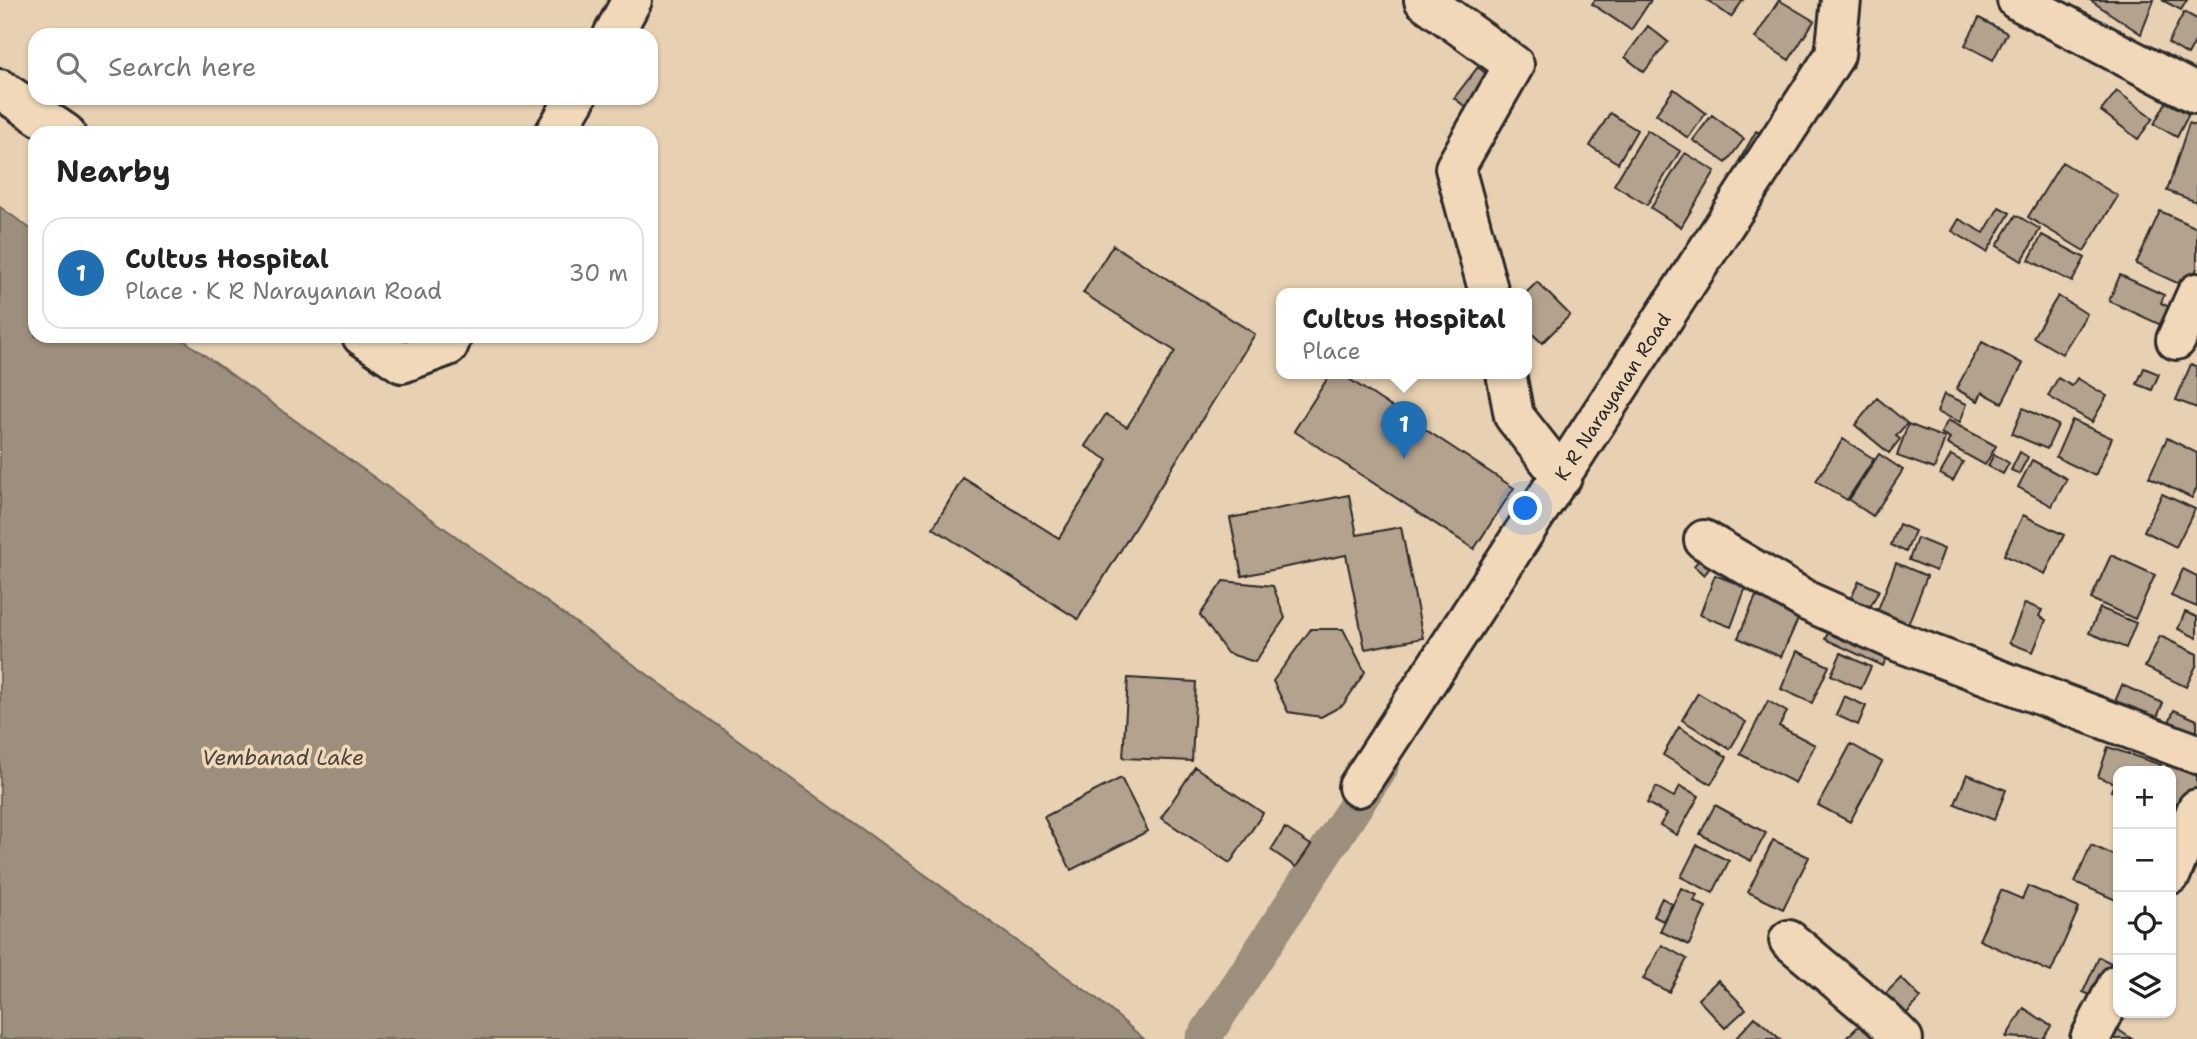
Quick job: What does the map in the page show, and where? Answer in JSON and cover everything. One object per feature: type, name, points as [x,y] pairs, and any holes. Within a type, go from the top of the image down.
[{"type":"street","points":[[617,28],[632,0]]},
{"type":"street","points":[[1424,0],[1514,65],[1455,168],[1488,288]]},
{"type":"street","name":"K R Narayanan Road","points":[[1358,787],[1835,55],[1841,0]]},
{"type":"street","points":[[2017,0],[2197,94]]},
{"type":"street","points":[[0,89],[55,126]]},
{"type":"street","points":[[559,126],[572,105]]},
{"type":"street","points":[[2176,340],[2197,293]]},
{"type":"street","points":[[372,343],[402,363],[448,346],[449,343]]},
{"type":"street","points":[[1507,379],[1514,416],[1562,477]]},
{"type":"street","points":[[1704,540],[1809,602],[1899,642],[2197,754]]},
{"type":"street","points":[[2176,862],[2197,809]]},
{"type":"street","points":[[1789,940],[1903,1039]]},
{"type":"street","points":[[2090,1039],[2113,994]]},
{"type":"water","name":"Vembanad Lake","points":[[0,207],[28,227],[28,343],[188,343],[1096,998],[1144,1039],[0,1039]]},
{"type":"building","points":[[1595,0],[1651,0],[1631,30],[1592,4]]},
{"type":"building","points":[[1707,0],[1743,0],[1731,17]]},
{"type":"building","points":[[1779,0],[1814,21],[1789,60],[1755,38]]},
{"type":"building","points":[[2090,0],[2154,0],[2141,34]]},
{"type":"building","points":[[2162,0],[2187,0],[2181,10]]},
{"type":"building","points":[[2184,12],[2197,19],[2197,38],[2188,55],[2168,43]]},
{"type":"building","points":[[1979,18],[2007,33],[1993,60],[1965,45]]},
{"type":"building","points":[[1648,26],[1668,42],[1644,72],[1625,57]]},
{"type":"building","points":[[1478,67],[1499,84],[1476,115],[1454,98]]},
{"type":"building","points":[[1674,89],[1706,113],[1688,138],[1656,114]]},
{"type":"building","points":[[2117,91],[2153,118],[2138,139],[2101,111]]},
{"type":"building","points":[[2166,102],[2189,114],[2177,137],[2154,124]]},
{"type":"building","points":[[1610,113],[1637,130],[1618,163],[1590,146]]},
{"type":"building","points":[[1712,115],[1744,139],[1726,163],[1693,140]]},
{"type":"building","points":[[2189,123],[2197,126],[2197,202],[2167,191]]},
{"type":"building","points":[[1647,130],[1680,151],[1647,205],[1614,185]]},
{"type":"building","points":[[1756,131],[1767,137],[1750,167],[1739,161]]},
{"type":"building","points":[[1685,153],[1715,171],[1681,227],[1651,208]]},
{"type":"building","points":[[2062,162],[2118,196],[2084,251],[2028,217]]},
{"type":"building","points":[[1999,207],[2010,213],[1987,252],[1952,231],[1959,219],[1984,233]]},
{"type":"building","points":[[2160,211],[2197,228],[2197,268],[2188,288],[2136,264]]},
{"type":"building","points":[[2016,215],[2040,229],[2022,261],[1997,246]]},
{"type":"building","points":[[2042,235],[2085,258],[2072,282],[2029,260]]},
{"type":"building","points":[[1113,245],[1255,334],[1078,619],[933,528],[963,478],[1059,538],[1108,460],[1085,446],[1106,414],[1127,427],[1175,351],[1083,293]]},
{"type":"building","points":[[2120,275],[2164,295],[2161,303],[2169,307],[2161,325],[2109,301]]},
{"type":"building","points":[[1537,282],[1570,315],[1542,343],[1532,334],[1531,288]]},
{"type":"building","points":[[2058,296],[2087,314],[2062,354],[2033,337]]},
{"type":"building","points":[[1982,342],[2023,364],[2002,403],[1982,392],[1978,401],[1956,389]]},
{"type":"building","points":[[2191,364],[2197,367],[2197,408],[2176,400]]},
{"type":"building","points":[[2144,368],[2159,374],[2152,390],[2137,384]]},
{"type":"building","points":[[2058,378],[2072,386],[2077,378],[2107,396],[2092,422],[2048,396]]},
{"type":"building","points":[[1327,379],[1349,379],[1514,488],[1474,549],[1294,431]]},
{"type":"building","points":[[1944,394],[1967,404],[1960,422],[1937,412]]},
{"type":"building","points":[[1877,398],[1907,423],[1896,436],[1900,439],[1889,453],[1855,425]]},
{"type":"building","points":[[2023,408],[2058,425],[2047,449],[2012,434]]},
{"type":"building","points":[[1948,420],[1996,446],[1985,465],[1947,444],[1950,438],[1941,433]]},
{"type":"building","points":[[2072,420],[2112,438],[2095,476],[2056,457]]},
{"type":"building","points":[[1908,424],[1945,438],[1934,469],[1897,456]]},
{"type":"building","points":[[2167,438],[2197,453],[2197,487],[2192,498],[2149,477]]},
{"type":"building","points":[[1843,439],[1874,459],[1847,500],[1816,481]]},
{"type":"building","points":[[2020,452],[2028,457],[2019,474],[2011,470]]},
{"type":"building","points":[[1879,454],[1903,470],[1873,516],[1849,500]]},
{"type":"building","points":[[1994,454],[2009,463],[2003,474],[1988,466]]},
{"type":"building","points":[[1951,455],[1963,462],[1953,481],[1940,474]]},
{"type":"building","points":[[2032,460],[2067,479],[2052,506],[2018,487]]},
{"type":"building","points":[[2162,494],[2195,509],[2176,547],[2144,531]]},
{"type":"building","points":[[1349,495],[1357,535],[1401,527],[1423,638],[1365,649],[1346,555],[1242,576],[1230,518]]},
{"type":"building","points":[[2023,515],[2064,535],[2045,574],[2004,555]]},
{"type":"building","points":[[1899,524],[1915,531],[1906,552],[1891,545]]},
{"type":"building","points":[[1917,538],[1944,549],[1936,571],[1909,560]]},
{"type":"building","points":[[1708,548],[1719,557],[1704,575],[1694,566]]},
{"type":"building","points":[[2111,555],[2155,575],[2135,619],[2091,599]]},
{"type":"building","points":[[1896,563],[1927,576],[1905,632],[1874,620]]},
{"type":"building","points":[[2183,569],[2197,576],[2197,607],[2171,596]]},
{"type":"building","points":[[1715,575],[1746,587],[1731,627],[1700,615]]},
{"type":"building","points":[[1223,581],[1273,586],[1285,618],[1255,662],[1227,653],[1200,615]]},
{"type":"building","points":[[1859,581],[1879,590],[1864,619],[1845,610]]},
{"type":"building","points":[[1756,596],[1800,615],[1781,657],[1738,638]]},
{"type":"building","points":[[2025,603],[2042,610],[2039,616],[2046,620],[2033,652],[2009,643]]},
{"type":"building","points":[[2100,608],[2136,623],[2126,648],[2089,633]]},
{"type":"building","points":[[2185,612],[2197,617],[2197,638],[2178,629]]},
{"type":"building","points":[[1835,619],[1892,645],[1883,666],[1825,639]]},
{"type":"building","points":[[1311,629],[1343,629],[1365,672],[1343,705],[1321,717],[1288,712],[1273,681]]},
{"type":"building","points":[[2160,636],[2197,654],[2197,664],[2186,687],[2145,667]]},
{"type":"building","points":[[1797,651],[1829,666],[1812,703],[1781,689]]},
{"type":"building","points":[[1841,653],[1871,667],[1861,689],[1831,675]]},
{"type":"building","points":[[1128,678],[1196,682],[1192,761],[1123,758]]},
{"type":"building","points":[[2122,685],[2163,703],[2152,729],[2111,711]]},
{"type":"building","points":[[1698,693],[1746,722],[1730,749],[1682,720]]},
{"type":"building","points":[[1844,696],[1866,706],[1858,725],[1836,715]]},
{"type":"building","points":[[1768,701],[1787,712],[1779,726],[1815,745],[1795,783],[1740,754]]},
{"type":"building","points":[[2174,710],[2197,720],[2197,751],[2163,737]]},
{"type":"building","points":[[1679,727],[1727,757],[1711,784],[1663,755]]},
{"type":"building","points":[[1851,744],[1882,762],[1850,822],[1818,805]]},
{"type":"building","points":[[2108,747],[2161,765],[2113,766],[2113,783],[2098,777]]},
{"type":"building","points":[[2181,764],[2191,768],[2190,773],[2197,776],[2197,787],[2185,819],[2176,816],[2176,768],[2179,769]]},
{"type":"building","points":[[1195,767],[1263,813],[1230,863],[1161,818]]},
{"type":"building","points":[[1967,774],[2006,790],[1994,820],[1955,804]]},
{"type":"building","points":[[1121,778],[1148,831],[1071,870],[1044,817]]},
{"type":"building","points":[[1680,786],[1699,796],[1677,835],[1660,825],[1667,814],[1647,803],[1656,787],[1674,797]]},
{"type":"building","points":[[1715,805],[1766,833],[1751,861],[1700,834]]},
{"type":"building","points":[[1285,828],[1311,845],[1296,867],[1271,850]]},
{"type":"building","points":[[1773,840],[1809,857],[1783,909],[1748,892]]},
{"type":"building","points":[[1697,845],[1729,861],[1713,893],[1681,877]]},
{"type":"building","points":[[2091,845],[2113,855],[2113,899],[2075,882]]},
{"type":"building","points":[[2028,886],[2079,908],[2051,972],[1979,940],[2001,890],[2022,899]]},
{"type":"building","points":[[1681,888],[1697,895],[1694,901],[1706,907],[1689,945],[1660,931]]},
{"type":"building","points":[[1662,898],[1672,904],[1663,921],[1653,916]]},
{"type":"building","points":[[1662,945],[1687,959],[1669,992],[1643,979]]},
{"type":"building","points":[[2099,957],[2113,964],[2100,999],[2083,992]]},
{"type":"building","points":[[1901,978],[1921,998],[1905,1015],[1884,995]]},
{"type":"building","points":[[1718,980],[1746,1009],[1725,1028],[1698,999]]},
{"type":"building","points":[[2024,1008],[2051,1026],[2043,1039],[2006,1037]]},
{"type":"building","points":[[1755,1017],[1780,1039],[1735,1039]]},
{"type":"building","points":[[1864,1021],[1877,1034],[1872,1039],[1845,1039]]},
{"type":"building","points":[[2117,1029],[2132,1039],[2111,1039]]},
{"type":"waterway","points":[[1203,1039],[1381,767]]},
{"type":"place","name":"Cultus Hospital","points":[[1404,459]]}]
